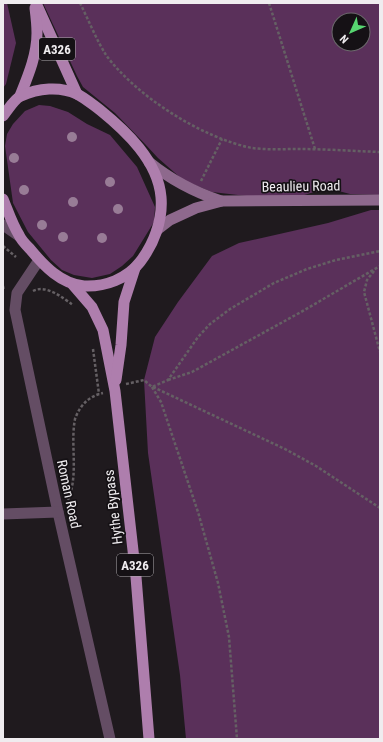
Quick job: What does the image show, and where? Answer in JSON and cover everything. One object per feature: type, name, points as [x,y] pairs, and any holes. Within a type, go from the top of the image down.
[{"type":"main road","name":"A326","points":[[36,3],[77,94]]},
{"type":"main road","name":"A326","points":[[20,96],[30,73],[35,53],[37,33],[36,3]]},
{"type":"main road","points":[[3,116],[20,96],[40,89],[58,89],[77,94],[115,123],[133,142],[148,161],[156,177],[162,196],[161,212],[152,245],[135,268],[115,281],[103,285],[91,286],[73,285],[59,278],[39,260],[19,236],[3,199]]},
{"type":"main road","name":"Beaulieu Road","points":[[148,161],[162,172],[195,192],[222,201]]},
{"type":"main road","name":"Beaulieu Road","points":[[157,230],[170,220],[196,208],[222,201],[380,200]]},
{"type":"main road","name":"Hythe Bypass","points":[[115,391],[121,345],[124,302],[135,268]]},
{"type":"main road","name":"Hythe Bypass","points":[[73,285],[92,307],[103,330],[115,391],[136,577],[149,739]]},
{"type":"street","points":[[3,225],[19,236]]},
{"type":"street","name":"Roman Road","points":[[39,260],[17,293],[15,310],[58,512],[110,739]]},
{"type":"street","points":[[3,514],[58,512]]},
{"type":"path","points":[[80,3],[106,53],[119,71],[137,87],[175,114],[206,132],[231,143],[254,148],[380,152]]},
{"type":"path","points":[[269,3],[315,149]]},
{"type":"path","points":[[195,192],[222,139]]},
{"type":"path","points":[[3,246],[16,257]]},
{"type":"path","points":[[168,380],[198,337],[210,324],[230,309],[274,283],[307,269],[336,260],[380,251]]},
{"type":"path","points":[[152,387],[192,372],[301,312],[380,266]]},
{"type":"path","points":[[375,269],[367,280],[364,292],[380,352]]},
{"type":"path","points":[[39,284],[46,290]]},
{"type":"path","points":[[30,293],[41,288],[61,297],[76,309]]},
{"type":"path","points":[[92,344],[99,394]]},
{"type":"path","points":[[144,380],[152,387],[285,449],[316,466],[380,508]]},
{"type":"path","points":[[152,387],[161,402],[198,512],[218,583],[229,637],[237,739]]},
{"type":"path","points":[[58,512],[66,505],[71,492],[74,468],[75,418],[78,410],[86,400],[95,394],[115,391]]},
{"type":"shaded area","points":[[3,3],[7,3],[16,43],[6,84],[3,88]]},
{"type":"shaded area","points":[[43,3],[380,3],[380,195],[350,194],[335,190],[314,192],[301,196],[255,197],[212,192],[183,180],[158,158],[115,113],[83,87]]},
{"type":"shaded area","points":[[39,105],[50,106],[68,112],[87,124],[110,135],[137,167],[155,207],[154,222],[133,256],[110,274],[92,278],[74,275],[62,270],[51,260],[28,232],[13,203],[5,146],[7,134],[13,124],[25,111]]},
{"type":"shaded area","points":[[371,210],[380,210],[380,739],[186,739],[180,675],[148,453],[144,380],[155,337],[178,302],[212,256],[239,243],[328,223]]}]
